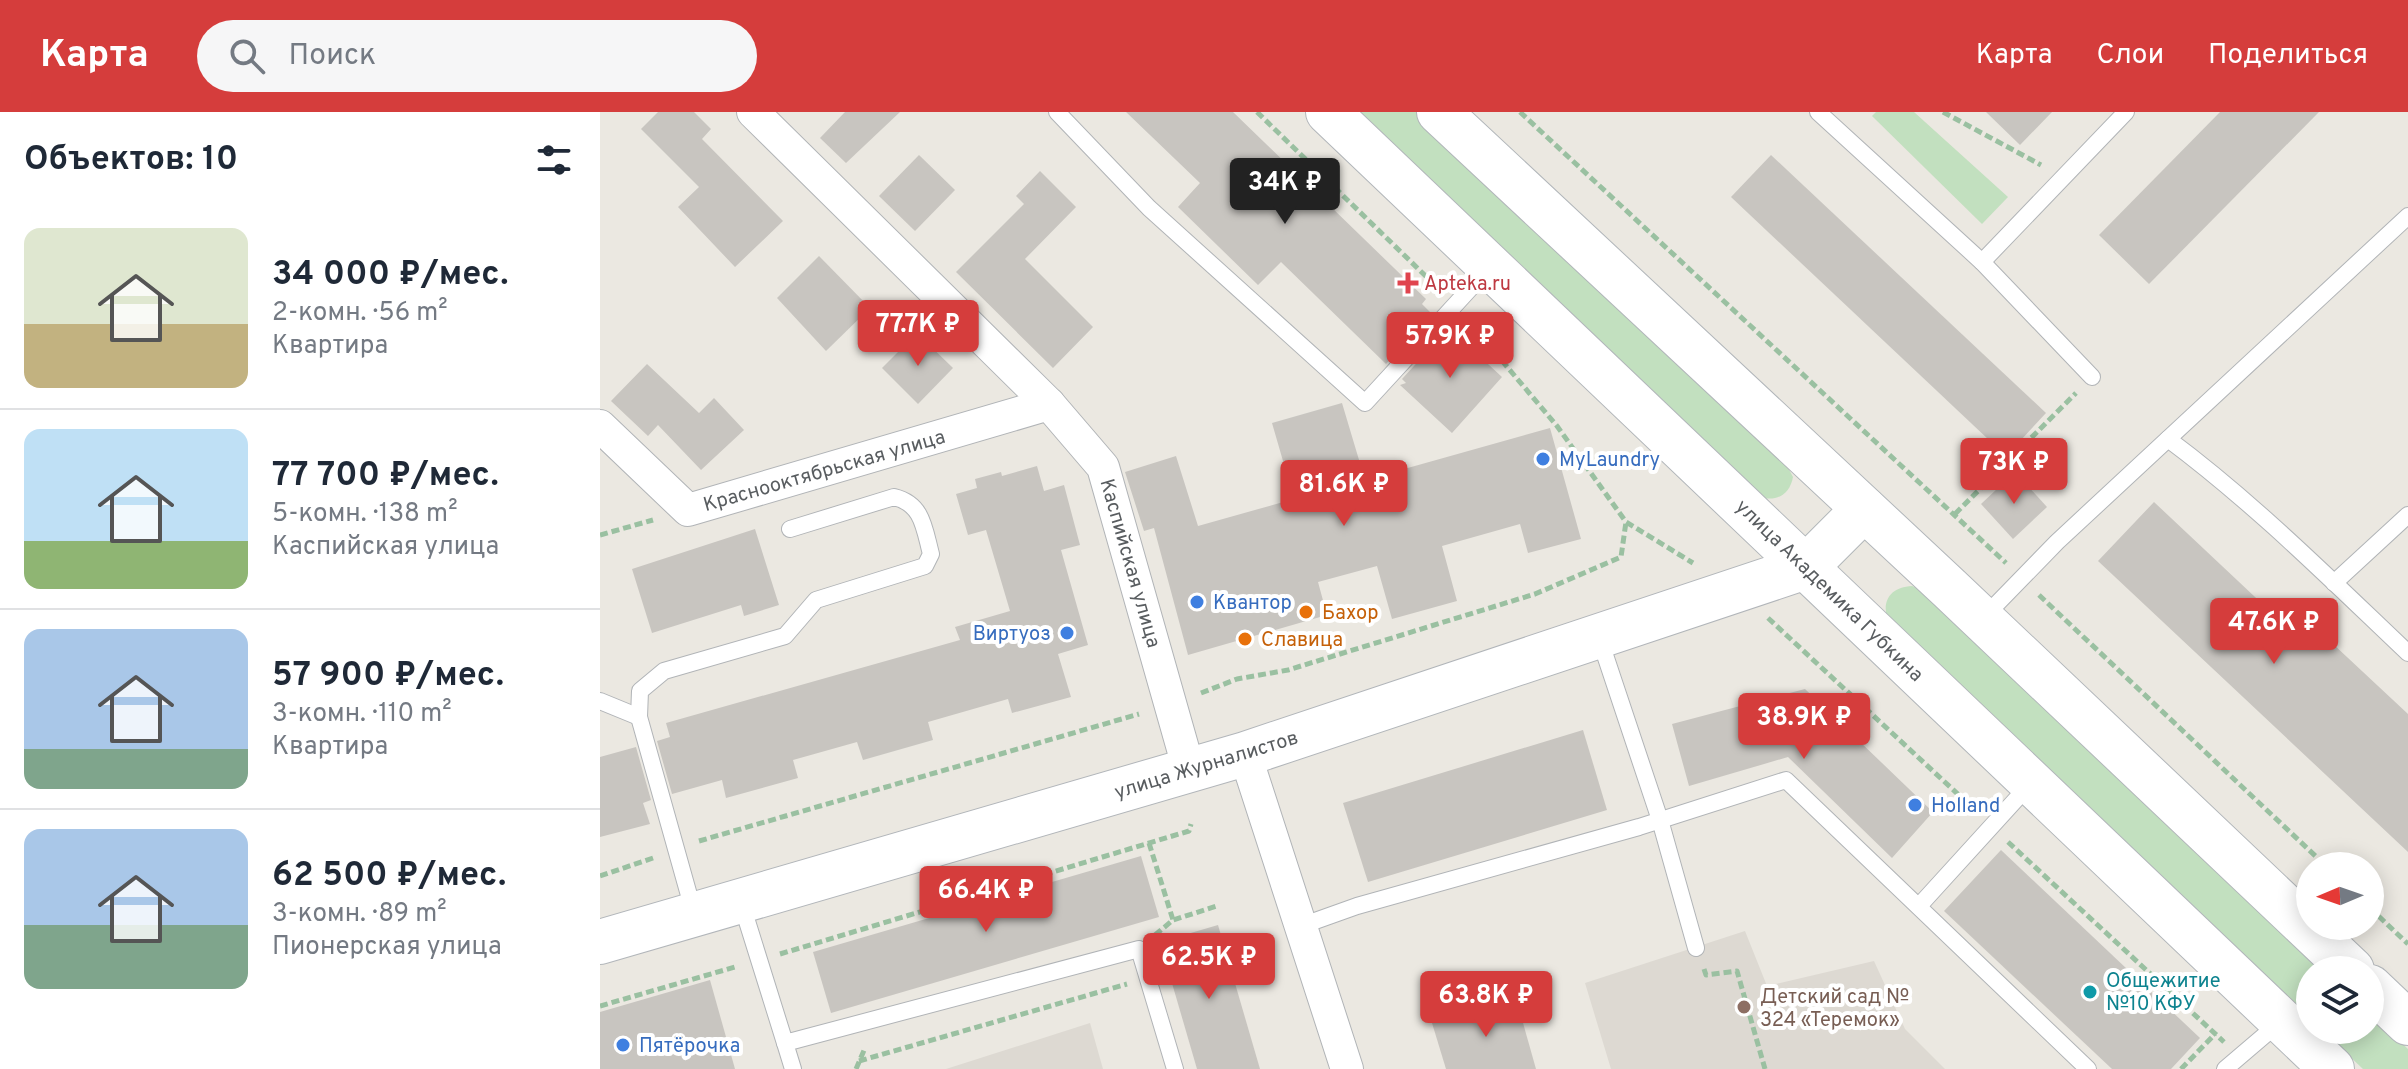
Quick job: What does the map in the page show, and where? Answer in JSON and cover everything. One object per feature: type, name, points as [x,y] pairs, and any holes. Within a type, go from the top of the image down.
[{"type":"street","name":"Каспийская улица","points":[[753,112],[1049,404],[1103,467],[1189,770]]},
{"type":"street","name":"улица Академика Губкина","points":[[1328,112],[2332,1069]]},
{"type":"street","points":[[1439,112],[2337,956]]},
{"type":"street","name":"Краснооктябрьская улица","points":[[688,510],[1049,404]]},
{"type":"street","points":[[600,426],[688,510]]},
{"type":"street","points":[[1806,567],[1864,509]]},
{"type":"street","name":"улица Журналистов","points":[[600,942],[1245,754],[1806,567]]},
{"type":"street","points":[[1245,754],[1347,1069]]},
{"type":"street","points":[[2384,1000],[2408,1023]]},
{"type":"lane","points":[[1057,112],[1149,208],[1365,403],[1491,267]]},
{"type":"lane","points":[[1818,112],[1982,262],[2092,377]]},
{"type":"lane","points":[[1982,262],[2126,112]]},
{"type":"lane","points":[[1981,619],[2021,577],[2408,216]]},
{"type":"lane","points":[[2168,439],[2334,583],[2408,653]]},
{"type":"lane","points":[[695,914],[639,717],[640,691],[664,671],[785,636],[816,600],[925,566],[931,554],[919,514],[909,500],[894,497],[790,529]]},
{"type":"lane","points":[[2334,583],[2408,515]]},
{"type":"lane","points":[[1599,636],[1660,820],[1696,948]]},
{"type":"lane","points":[[600,701],[639,717]]},
{"type":"lane","points":[[1301,926],[1357,906],[1660,820],[1786,780],[2088,1069]]},
{"type":"lane","points":[[1919,906],[2031,782]]},
{"type":"lane","points":[[741,901],[793,1069]]},
{"type":"lane","points":[[785,1043],[1139,949],[1175,1069]]},
{"type":"lane","points":[[2225,1069],[2281,1020]]},
{"type":"path","points":[[1520,112],[1955,514],[2311,852]]},
{"type":"path","points":[[1943,112],[2030,158]]},
{"type":"path","points":[[1955,514],[2092,377]]},
{"type":"path","name":"Краснооктябрьская улица","points":[[600,535],[688,510]]},
{"type":"path","points":[[600,876],[715,834],[1171,704],[1237,679],[1288,670],[1535,594],[1621,557],[1626,522]]},
{"type":"path","points":[[600,1006],[1189,831],[1191,824]]},
{"type":"path","points":[[1149,843],[1173,920]]},
{"type":"path","points":[[1139,949],[1173,920],[1217,906]]},
{"type":"path","points":[[2384,921],[2408,944]]},
{"type":"path","points":[[1696,948],[1706,975],[1737,971],[1765,1069]]},
{"type":"path","points":[[859,1061],[1147,978]]},
{"type":"path","points":[[2181,1069],[2215,1034]]},
{"type":"shaded area","name":"Детский сад № 324 «Теремок»","points":[[1745,931],[1767,986],[1874,961],[1905,1029],[1945,1069],[1611,1069],[1585,983]]},
{"type":"shaded area","points":[[1090,1023],[1103,1069],[946,1069]]},
{"type":"green space","points":[[1353,112],[1416,112],[1785,462],[1793,477],[1786,491],[1779,497],[1763,498]]},
{"type":"green space","points":[[1876,112],[1914,112],[2008,197],[1982,224],[1872,116]]},
{"type":"green space","points":[[1912,586],[1919,589],[2309,956],[2296,956],[2296,1006],[1887,618],[1887,600],[1899,589]]},
{"type":"green space","points":[[2384,1026],[2408,1049],[2408,1069],[2363,1069],[2337,1044],[2384,1044]]},
{"type":"building","points":[[658,112],[694,112],[711,129],[702,139],[783,221],[735,267],[678,207],[699,187],[641,129]]},
{"type":"building","points":[[845,112],[900,112],[846,163],[820,138]]},
{"type":"building","points":[[1126,112],[1233,112],[1426,299],[1422,304],[1432,314],[1386,364],[1281,262],[1258,285],[1178,207],[1200,183]]},
{"type":"building","points":[[1986,112],[2052,112],[2020,145]]},
{"type":"building","points":[[2220,112],[2319,112],[2149,284],[2099,235]]},
{"type":"building","points":[[919,155],[955,190],[915,231],[879,196]]},
{"type":"building","points":[[1771,155],[2046,413],[2006,456],[1731,197]]},
{"type":"building","points":[[1040,171],[1076,207],[1025,259],[1093,327],[1053,368],[956,272],[1024,204],[1016,196]]},
{"type":"building","points":[[819,256],[870,308],[826,351],[777,298]]},
{"type":"building","points":[[1449,328],[1502,377],[1452,433],[1400,385],[1406,383],[1402,379]]},
{"type":"building","points":[[917,333],[953,368],[918,404],[882,368]]},
{"type":"building","points":[[647,364],[699,413],[714,398],[744,430],[701,470],[658,425],[648,436],[611,401]]},
{"type":"building","points":[[1342,403],[1365,480],[1550,428],[1581,539],[1528,553],[1520,524],[1442,546],[1457,601],[1392,619],[1377,566],[1318,582],[1327,615],[1188,655],[1154,528],[1144,531],[1125,472],[1176,456],[1198,526],[1294,499],[1272,423]]},
{"type":"building","points":[[1037,466],[1044,491],[1064,485],[1080,545],[1061,550],[1088,645],[1058,654],[1071,697],[1012,713],[1008,699],[928,722],[933,740],[863,760],[857,742],[793,760],[798,778],[726,798],[722,780],[672,794],[657,741],[670,737],[666,723],[960,640],[955,627],[1010,611],[986,530],[968,535],[956,494],[977,488],[975,479],[1001,472],[1002,476]]},
{"type":"building","points":[[2015,472],[2047,507],[2013,539],[1981,504]]},
{"type":"building","points":[[2154,502],[2289,629],[2302,615],[2408,714],[2408,852],[2098,561]]},
{"type":"building","points":[[755,529],[779,605],[744,616],[741,605],[652,633],[632,569]]},
{"type":"building","points":[[1805,689],[1933,812],[1892,858],[1788,757],[1689,786],[1672,724]]},
{"type":"building","points":[[1583,730],[1607,810],[1368,882],[1343,803]]},
{"type":"building","points":[[636,747],[651,800],[643,803],[650,824],[600,837],[600,757]]},
{"type":"building","name":"Общежитие №10 КФУ","points":[[2001,850],[2200,1038],[2171,1069],[2112,1069],[1944,911]]},
{"type":"building","points":[[1141,856],[1159,917],[831,1013],[813,952]]},
{"type":"building","points":[[1218,925],[1260,1069],[1197,1069],[1160,942]]},
{"type":"building","points":[[710,980],[735,1069],[600,1069],[600,1012]]},
{"type":"building","points":[[1516,998],[1536,1069],[1446,1069],[1432,1023]]},
{"type":"place","name":"Apteka.ru","points":[[1408,283]]},
{"type":"place","name":"MyLaundry","points":[[1543,459]]},
{"type":"place","name":"Квантор","points":[[1197,602]]},
{"type":"place","name":"Бахор","points":[[1306,612]]},
{"type":"place","name":"Виртуоз","points":[[1067,633]]},
{"type":"place","name":"Славица","points":[[1245,639]]},
{"type":"place","name":"Holland","points":[[1915,805]]},
{"type":"place","name":"Общежитие №10 КФУ","points":[[2090,992]]},
{"type":"place","name":"Детский сад № 324 «Теремок»","points":[[1744,1007]]},
{"type":"place","name":"Пятёрочка","points":[[623,1045]]}]
